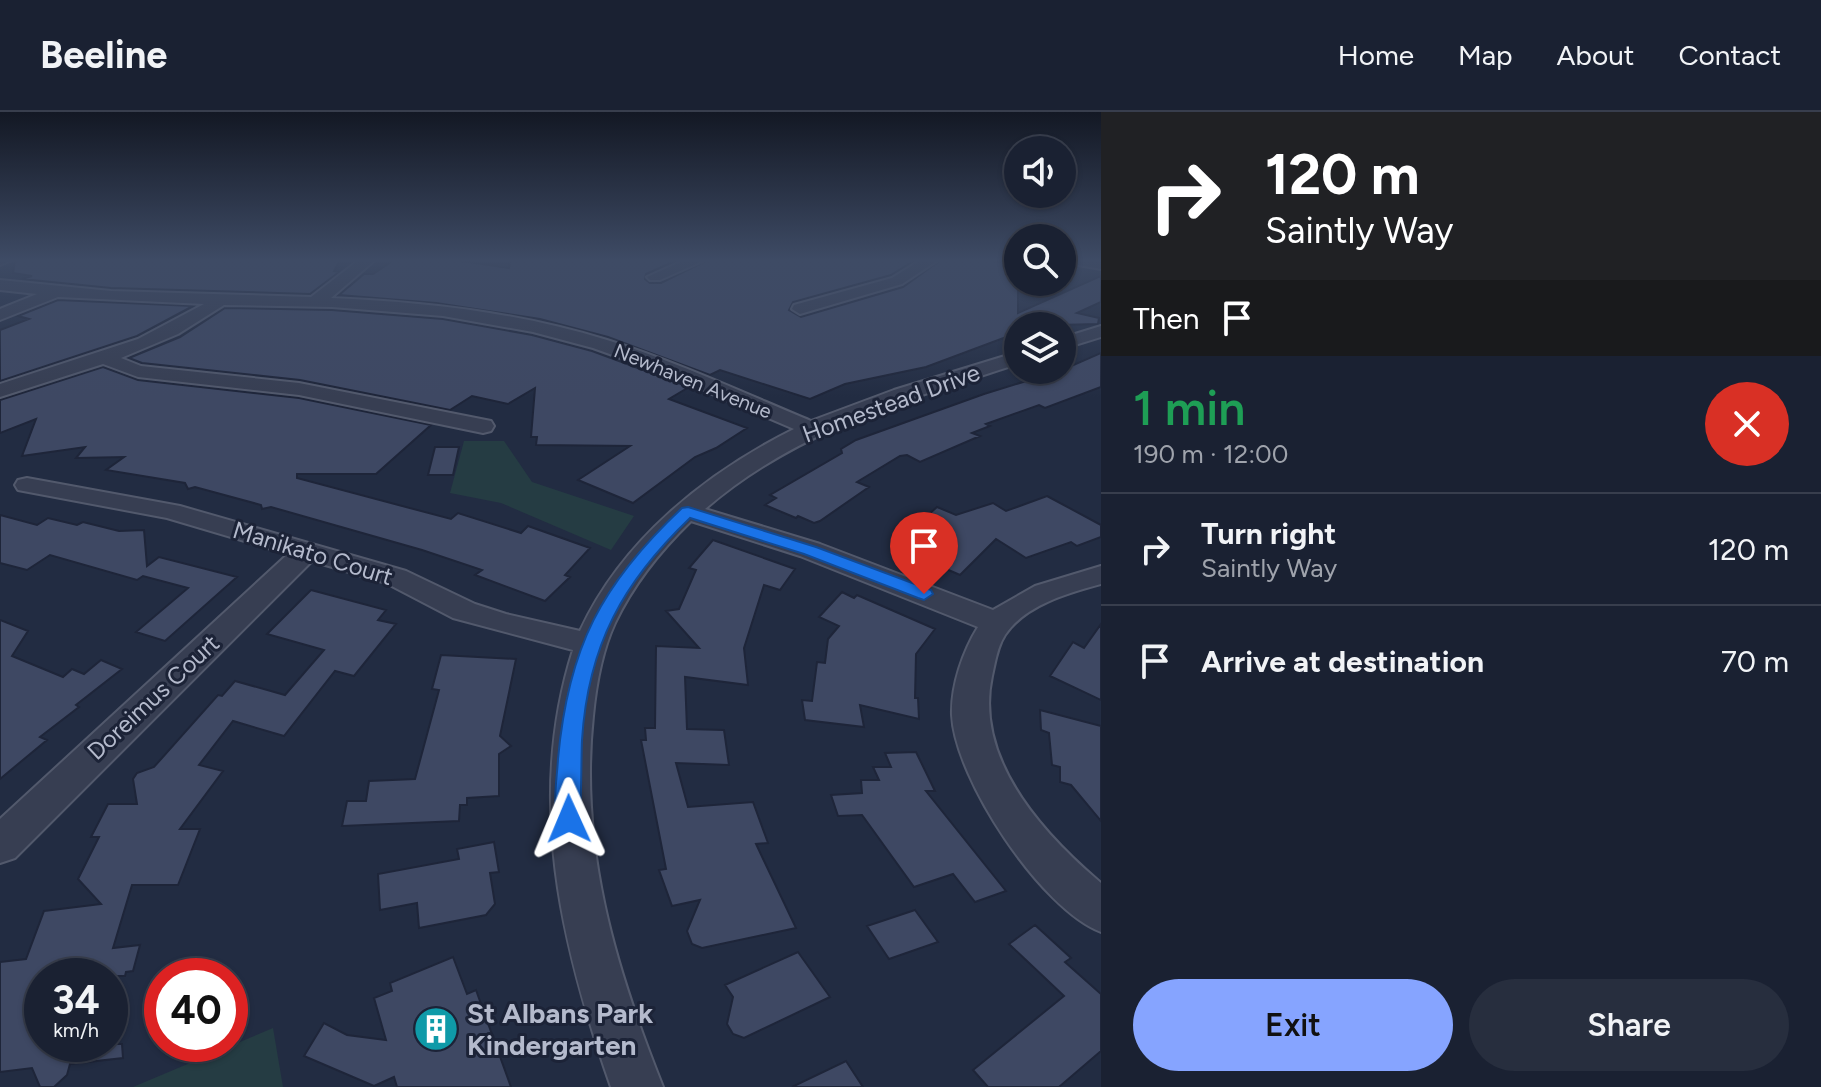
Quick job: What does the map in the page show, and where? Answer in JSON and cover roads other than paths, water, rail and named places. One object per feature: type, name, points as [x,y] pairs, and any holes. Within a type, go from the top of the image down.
[{"type":"street","points":[[0,315],[23,306]]},
{"type":"street","points":[[0,391],[101,357],[186,322],[212,306]]},
{"type":"street","name":"Newhaven Avenue","points":[[355,306],[445,311],[578,338],[622,351],[812,429]]},
{"type":"street","points":[[800,309],[812,306]]},
{"type":"street","points":[[1076,340],[1097,335]]},
{"type":"street","points":[[101,357],[138,371],[299,389],[483,426]]},
{"type":"street","name":"Homestead Drive","points":[[637,1087],[615,1033],[588,942],[573,863],[567,797],[572,729],[583,671],[600,623],[624,580],[649,548],[688,512],[754,461],[812,429],[1004,363]]},
{"type":"street","name":"Manikato Court","points":[[27,485],[171,511],[396,577],[464,611],[501,623],[592,644]]},
{"type":"street","points":[[688,512],[810,550],[997,623]]},
{"type":"street","name":"Doreimus Court","points":[[0,845],[307,551]]},
{"type":"street","points":[[1101,575],[1041,595],[997,623],[986,637],[971,696],[970,720],[979,751],[996,788],[1019,823],[1053,866],[1101,911]]},
{"type":"place","name":"St Albans Park Kindergarten","points":[[436,1029]]}]
